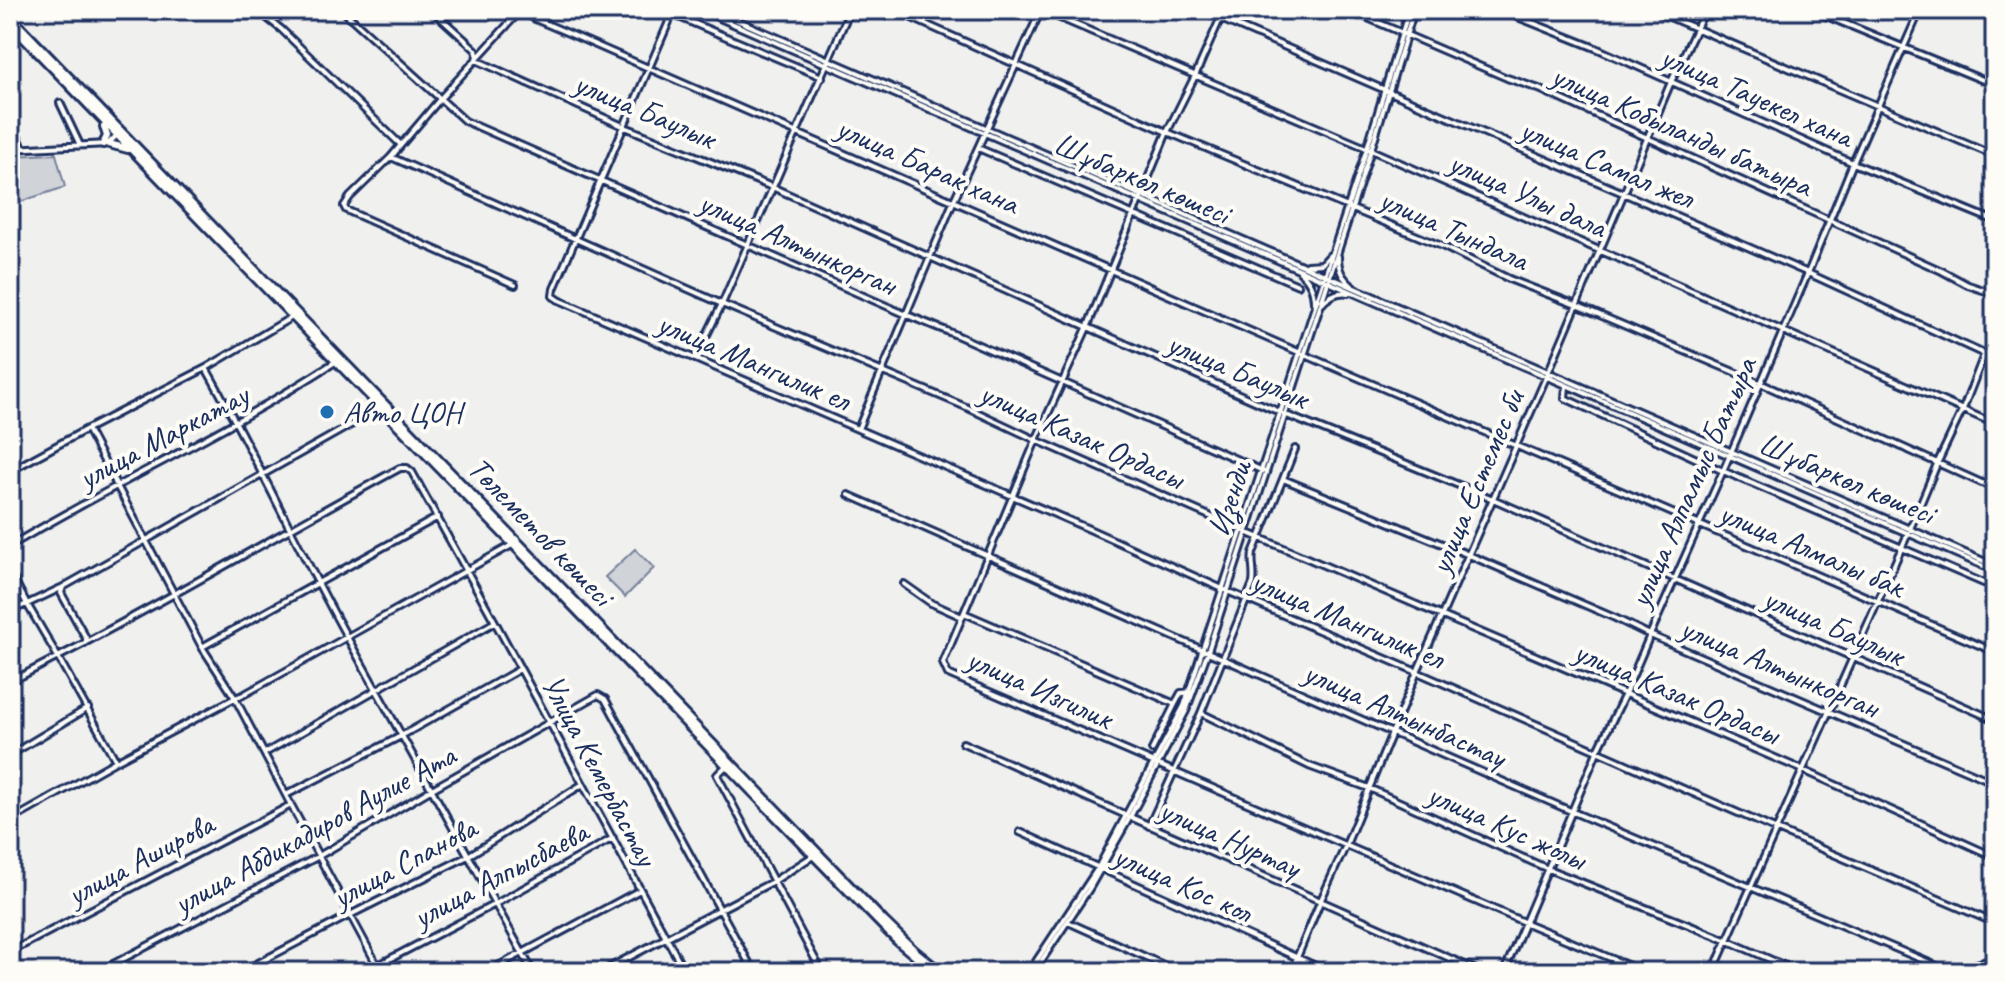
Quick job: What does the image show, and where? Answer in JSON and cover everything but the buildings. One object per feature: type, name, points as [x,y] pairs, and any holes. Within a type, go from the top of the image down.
[{"type":"highway","points":[[1956,972],[1995,960]]},
{"type":"highway","points":[[1986,972],[1995,969]]},
{"type":"main road","name":"Төлеметов көшесі","points":[[10,16],[119,134],[396,415],[727,765],[900,937],[941,972]]},
{"type":"main road","name":"Төлеметов көшесі","points":[[10,24],[897,941],[934,972]]},
{"type":"main road","points":[[88,105],[92,115],[107,132],[106,144],[131,150]]},
{"type":"main road","points":[[381,408],[396,415]]},
{"type":"street","points":[[257,10],[281,29],[401,145]]},
{"type":"street","name":"улица Алтынкорган","points":[[342,10],[465,121],[1263,471]]},
{"type":"street","points":[[432,10],[476,50],[476,60]]},
{"type":"street","points":[[515,285],[356,215],[344,206],[522,10]]},
{"type":"street","name":"улица Барак хана","points":[[522,10],[535,19],[1301,353]]},
{"type":"street","points":[[662,10],[673,12],[822,77]]},
{"type":"street","points":[[701,10],[828,62]]},
{"type":"street","points":[[714,10],[828,62]]},
{"type":"street","points":[[695,359],[850,10]]},
{"type":"street","name":"улица Тындала","points":[[894,10],[1167,132],[1760,383],[1995,489]]},
{"type":"street","points":[[858,429],[954,200],[1041,10]]},
{"type":"street","name":"улица Улы дала","points":[[1041,10],[1600,249],[1995,424]]},
{"type":"street","name":"улица Самал жел","points":[[1200,10],[1808,273],[1995,359]]},
{"type":"street","name":"улица Изгилик","points":[[1224,10],[1167,132],[1087,328],[1036,440],[943,663],[948,674],[1644,972]]},
{"type":"street","name":"улица Кобыланды батыра","points":[[1349,10],[1539,89],[1968,285],[1995,294]]},
{"type":"street","name":"Изенди","points":[[1032,972],[1100,869],[1186,711],[1412,10]]},
{"type":"street","name":"улица Тауекел хана","points":[[1500,10],[1598,49],[1853,163],[1995,221]]},
{"type":"street","points":[[1653,10],[1995,156]]},
{"type":"street","name":"улица Естемес би","points":[[1291,972],[1647,137],[1705,10]]},
{"type":"street","points":[[1812,10],[1995,85]]},
{"type":"street","name":"улица Алпамыс Батыра","points":[[1504,972],[1920,10]]},
{"type":"street","points":[[1969,10],[1995,16]]},
{"type":"street","points":[[577,238],[673,12]]},
{"type":"street","name":"улица Баулык","points":[[476,60],[625,127],[772,187],[1282,413],[1493,499],[1995,720]]},
{"type":"street","name":"Шұбаркөл көшесі","points":[[828,62],[1995,568]]},
{"type":"street","points":[[60,103],[80,145]]},
{"type":"street","points":[[10,121],[23,148]]},
{"type":"street","points":[[10,149],[106,144],[119,134]]},
{"type":"street","points":[[978,148],[1298,285]]},
{"type":"street","name":"улица Казак Ордасы","points":[[391,157],[722,304],[979,412],[1244,531],[1803,770],[1995,857]]},
{"type":"street","name":"улица Мангилик ел","points":[[577,238],[553,296],[589,314],[1995,923]]},
{"type":"street","points":[[1296,266],[1322,264],[1337,245]]},
{"type":"street","points":[[1337,245],[1341,274],[1356,292]]},
{"type":"street","points":[[1296,266],[1312,288],[1316,310]]},
{"type":"street","points":[[1316,310],[1335,294],[1356,292]]},
{"type":"street","points":[[10,471],[206,368],[292,317]]},
{"type":"street","name":"улица Алмалы бак","points":[[1301,353],[1995,652]]},
{"type":"street","points":[[1713,972],[1963,409],[1984,355]]},
{"type":"street","name":"улица Маркатау","points":[[10,546],[68,511],[285,395],[335,362]]},
{"type":"street","points":[[206,368],[237,422],[347,638],[533,972]]},
{"type":"street","name":"Шұбаркөл көшесі","points":[[1547,375],[1566,386],[1730,454]]},
{"type":"street","name":"Шұбаркөл көшесі","points":[[1566,386],[1564,394],[1569,400],[1723,471],[1995,588]]},
{"type":"street","points":[[10,611],[63,587],[381,408]]},
{"type":"street","points":[[87,429],[174,596],[235,698],[381,972]]},
{"type":"street","points":[[1149,826],[1224,658],[1253,583],[1255,574],[1251,559],[1295,449]]},
{"type":"street","name":"Улица Кемербастау","points":[[10,682],[174,596],[289,528],[400,468],[407,468],[468,571],[685,972]]},
{"type":"street","name":"улица Алтынкорган","points":[[1283,479],[1469,555],[1995,783]]},
{"type":"street","name":"улица Алтынбастау","points":[[849,495],[1573,812],[1937,966],[1944,972]]},
{"type":"street","points":[[202,647],[438,517]]},
{"type":"street","points":[[10,821],[347,638],[514,543]]},
{"type":"street","points":[[10,572],[116,761]]},
{"type":"street","points":[[904,584],[931,603],[1175,704]]},
{"type":"street","points":[[63,587],[61,593],[86,642]]},
{"type":"street","points":[[265,753],[495,622]]},
{"type":"street","points":[[286,795],[403,735],[521,669]]},
{"type":"street","points":[[1152,750],[1181,693],[1191,693]]},
{"type":"street","name":"улица Абдикадиров Аулие Ата","points":[[98,972],[319,856],[598,695],[605,699],[720,910]]},
{"type":"street","points":[[10,755],[88,708]]},
{"type":"street","name":"улица Кус жолы","points":[[1201,713],[1309,766],[1369,788],[1548,869],[1799,972]]},
{"type":"street","name":"улица Нуртау","points":[[963,743],[1481,972]]},
{"type":"street","points":[[727,765],[717,775],[822,972]]},
{"type":"street","name":"улица Спанова","points":[[241,972],[468,856],[583,784]]},
{"type":"street","name":"улица Аширова","points":[[10,952],[291,805]]},
{"type":"street","name":"улица Кос кол","points":[[1020,832],[1329,972]]},
{"type":"street","name":"улица Алпысбаева","points":[[365,972],[613,838]]},
{"type":"street","points":[[601,972],[774,881],[816,854]]},
{"type":"street","points":[[487,972],[640,890]]},
{"type":"street","points":[[720,910],[754,972]]},
{"type":"street","points":[[1066,921],[1179,972]]},
{"type":"shaded area","points":[[56,154],[65,187],[10,205],[10,156]]},
{"type":"shaded area","points":[[635,549],[654,568],[625,597],[605,577]]},
{"type":"place","name":"Авто ЦОН","points":[[327,412]]}]
